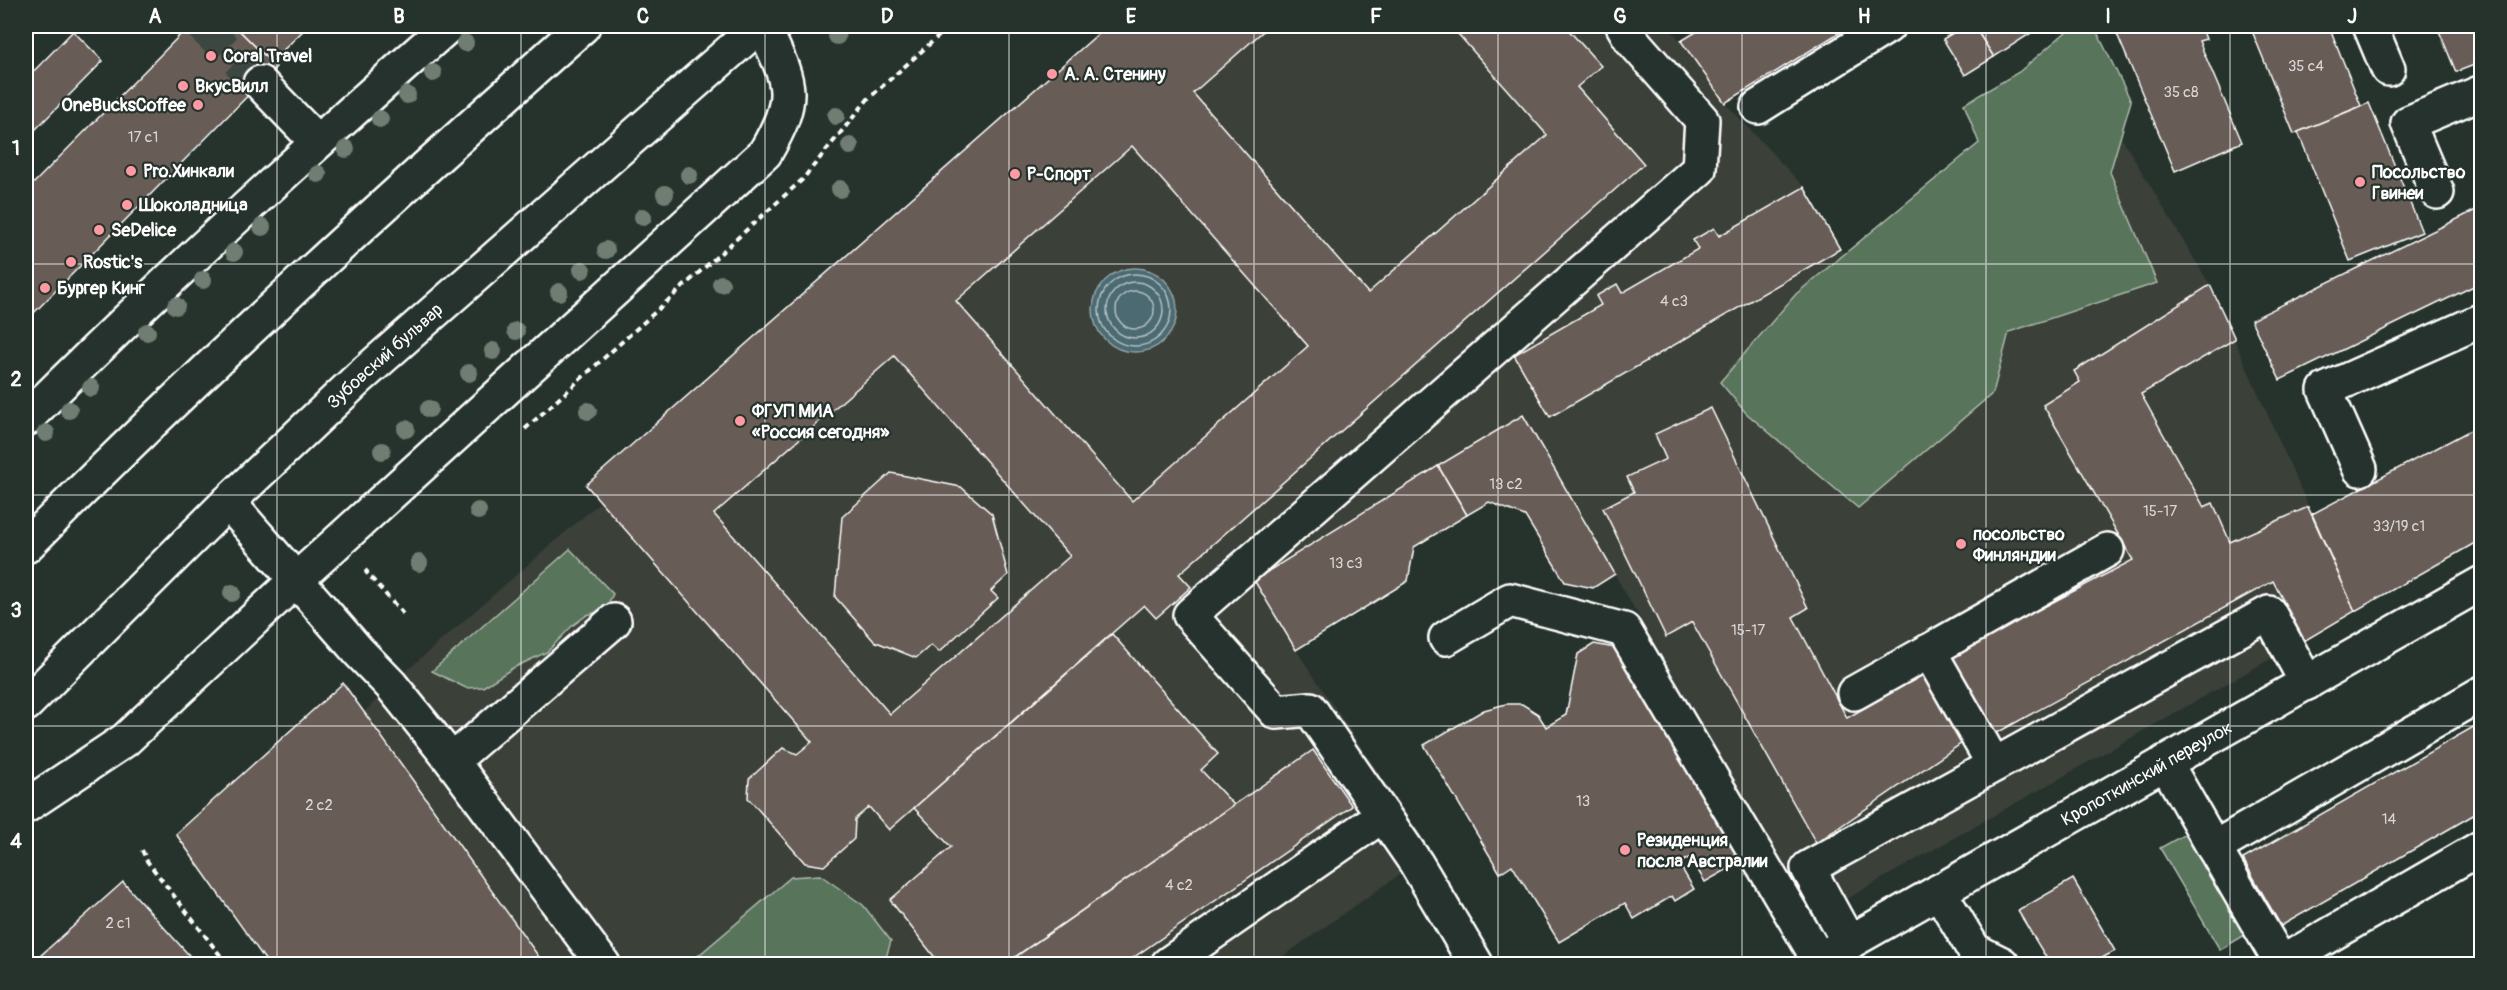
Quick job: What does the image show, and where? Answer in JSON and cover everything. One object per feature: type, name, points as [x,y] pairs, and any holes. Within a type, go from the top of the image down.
[{"type":"main road","points":[[26,418],[115,330],[317,142],[448,26]]},
{"type":"main road","points":[[26,546],[184,390],[374,213],[583,26]]},
{"type":"main road","points":[[26,806],[125,740],[297,579],[765,153],[779,127],[788,100],[786,76],[761,26]]},
{"type":"main road","name":"Зубовский бульвар","points":[[26,704],[228,502],[359,378],[761,26]]},
{"type":"main road","points":[[1476,964],[1416,863],[1310,710],[1276,712],[1190,615],[1699,169],[1702,120],[1629,38],[1623,26]]},
{"type":"main road","points":[[1758,107],[1888,26]]},
{"type":"main road","points":[[2370,26],[2388,69]]},
{"type":"main road","points":[[260,83],[317,142]]},
{"type":"main road","points":[[2437,192],[2408,123],[2481,92]]},
{"type":"main road","points":[[2360,469],[2325,390],[2481,320]]},
{"type":"main road","points":[[228,502],[391,685],[452,760],[603,964]]},
{"type":"main road","points":[[1854,693],[2107,550]]},
{"type":"main road","name":"Кропоткинский переулок","points":[[1815,962],[2481,583]]},
{"type":"main road","points":[[1446,638],[1510,600],[1624,630],[1815,962]]},
{"type":"main road","points":[[1849,943],[1808,868],[2269,613],[2307,683]]},
{"type":"main road","points":[[452,760],[614,621]]},
{"type":"main road","points":[[1929,651],[1994,765]]},
{"type":"main road","points":[[2214,848],[2481,693]]},
{"type":"main road","points":[[2166,762],[2281,963],[2481,847]]},
{"type":"main road","points":[[1168,964],[1383,815]]},
{"type":"main road","points":[[1939,891],[1974,950],[2002,964]]},
{"type":"path","points":[[142,850],[147,861],[227,964]]},
{"type":"shaded area","points":[[1107,26],[1667,26],[1681,41],[1725,103],[1804,187],[1862,286],[2118,132],[2210,285],[2355,611],[1813,918],[1523,416],[1254,579],[1296,650],[1432,852],[1272,964],[544,964],[364,712],[405,672],[600,502],[586,485]]},
{"type":"green space","points":[[2073,26],[2094,26],[2131,101],[2110,172],[2157,283],[2009,332],[1993,393],[1858,508],[1746,413],[1720,382],[1796,294],[1979,143],[1964,104],[2019,72]]},
{"type":"green space","points":[[570,549],[613,594],[605,610],[587,615],[572,626],[547,652],[513,668],[483,687],[466,688],[432,671]]},
{"type":"green space","points":[[2187,833],[2245,935],[2220,950],[2160,848]]},
{"type":"green space","points":[[820,875],[863,905],[891,941],[884,964],[697,964],[692,961],[791,877]]},
{"type":"water","points":[[1135,268],[1151,271],[1165,280],[1174,294],[1177,310],[1174,326],[1165,340],[1151,349],[1135,352],[1119,349],[1105,340],[1096,326],[1093,310],[1096,294],[1105,280],[1119,271]]},
{"type":"building","points":[[189,26],[235,26],[276,67],[26,321],[26,191]]},
{"type":"building","points":[[235,26],[308,26],[271,62]]},
{"type":"building","name":"ФГУП МИА «Россия сегодня»","points":[[1107,26],[1269,26],[1193,93],[1368,293],[1547,135],[1451,26],[1565,26],[1601,66],[1577,87],[1644,164],[1179,574],[1191,587],[1156,618],[1144,605],[889,830],[869,807],[855,819],[854,839],[824,866],[805,863],[748,798],[749,779],[783,748],[797,754],[812,742],[586,485]],"holes":[[[1132,146],[1308,346],[1132,501],[956,301]],[[894,356],[1070,556],[890,714],[714,514]]]},
{"type":"building","points":[[1706,26],[1850,26],[1725,103],[1681,41]]},
{"type":"building","points":[[1964,26],[1974,26],[1994,57],[1965,75],[1943,39]]},
{"type":"building","points":[[1974,26],[2042,26],[1994,57]]},
{"type":"building","points":[[2136,26],[2201,26],[2206,39],[2199,41],[2242,142],[2175,171],[2117,34]]},
{"type":"building","points":[[2250,26],[2329,26],[2361,106],[2294,134]]},
{"type":"building","points":[[2437,26],[2482,26],[2482,62],[2456,72]]},
{"type":"building","points":[[73,31],[103,61],[35,130],[26,121],[26,79]]},
{"type":"building","name":"Посольство Гвинеи","points":[[2369,103],[2422,232],[2350,261],[2298,132]]},
{"type":"building","points":[[1804,187],[1840,249],[1550,417],[1514,355],[1601,305],[1596,296],[1617,284],[1622,293],[1698,249],[1693,240],[1714,228],[1719,236]]},
{"type":"building","points":[[2482,207],[2482,282],[2280,380],[2251,320]]},
{"type":"building","points":[[2210,285],[2235,339],[2141,394],[2204,507],[2213,503],[2230,542],[2308,507],[2355,611],[2304,641],[2273,581],[1995,734],[1951,656],[2133,560],[2043,405],[2080,382],[2074,371]]},
{"type":"building","points":[[1711,408],[1808,608],[1793,617],[1847,718],[1924,674],[1962,743],[1816,843],[1692,622],[1666,637],[1603,508],[1634,492],[1627,477],[1666,459],[1655,434]]},
{"type":"building","points":[[1523,415],[1615,574],[1593,588],[1565,582],[1525,516],[1489,502],[1467,515],[1438,466]]},
{"type":"building","points":[[2482,424],[2482,539],[2355,611],[2312,514]]},
{"type":"building","points":[[1438,466],[1467,515],[1414,547],[1408,581],[1296,650],[1254,580]]},
{"type":"building","points":[[891,473],[961,487],[992,514],[1008,575],[991,591],[998,598],[939,652],[931,645],[916,658],[874,641],[835,597],[842,517]]},
{"type":"building","points":[[1112,634],[1218,754],[1201,770],[1234,805],[1005,964],[940,964],[890,900],[951,847],[914,808]]},
{"type":"building","points":[[1594,644],[1620,649],[1744,860],[1705,882],[1690,857],[1679,864],[1694,889],[1675,901],[1672,896],[1634,919],[1625,903],[1559,942],[1512,865],[1500,873],[1424,745],[1484,710],[1506,704],[1522,704],[1538,714],[1546,727],[1566,715],[1578,654]]},
{"type":"building","points":[[343,683],[544,964],[268,964],[176,834]]},
{"type":"building","points":[[2482,722],[2482,810],[2281,926],[2243,859]]},
{"type":"building","points":[[1313,750],[1352,806],[1124,964],[1005,964]]},
{"type":"building","points":[[2073,879],[2115,951],[2091,964],[2050,964],[2018,911]]},
{"type":"building","points":[[123,882],[197,964],[31,964]]},
{"type":"tunnel","points":[[202,26],[260,83]]},
{"type":"place","name":"Coral Travel","points":[[211,56]]},
{"type":"place","name":"А. А. Стенину","points":[[1052,74]]},
{"type":"place","name":"ВкусВилл","points":[[183,86]]},
{"type":"place","name":"OneBucksCoffee","points":[[198,105]]},
{"type":"place","name":"Pro.Хинкали","points":[[131,171]]},
{"type":"place","name":"Р-Спорт","points":[[1015,174]]},
{"type":"place","name":"Посольство Гвинеи","points":[[2360,182]]},
{"type":"place","name":"Шоколадница","points":[[127,205]]},
{"type":"place","name":"SeDelice","points":[[99,230]]},
{"type":"place","name":"Rostic's","points":[[71,262]]},
{"type":"place","name":"Бургер Кинг","points":[[45,288]]},
{"type":"place","name":"ФГУП МИА «Россия сегодня»","points":[[740,421]]},
{"type":"place","name":"посольство Финляндии","points":[[1961,544]]},
{"type":"place","name":"Резиденция посла Австралии","points":[[1625,850]]}]
